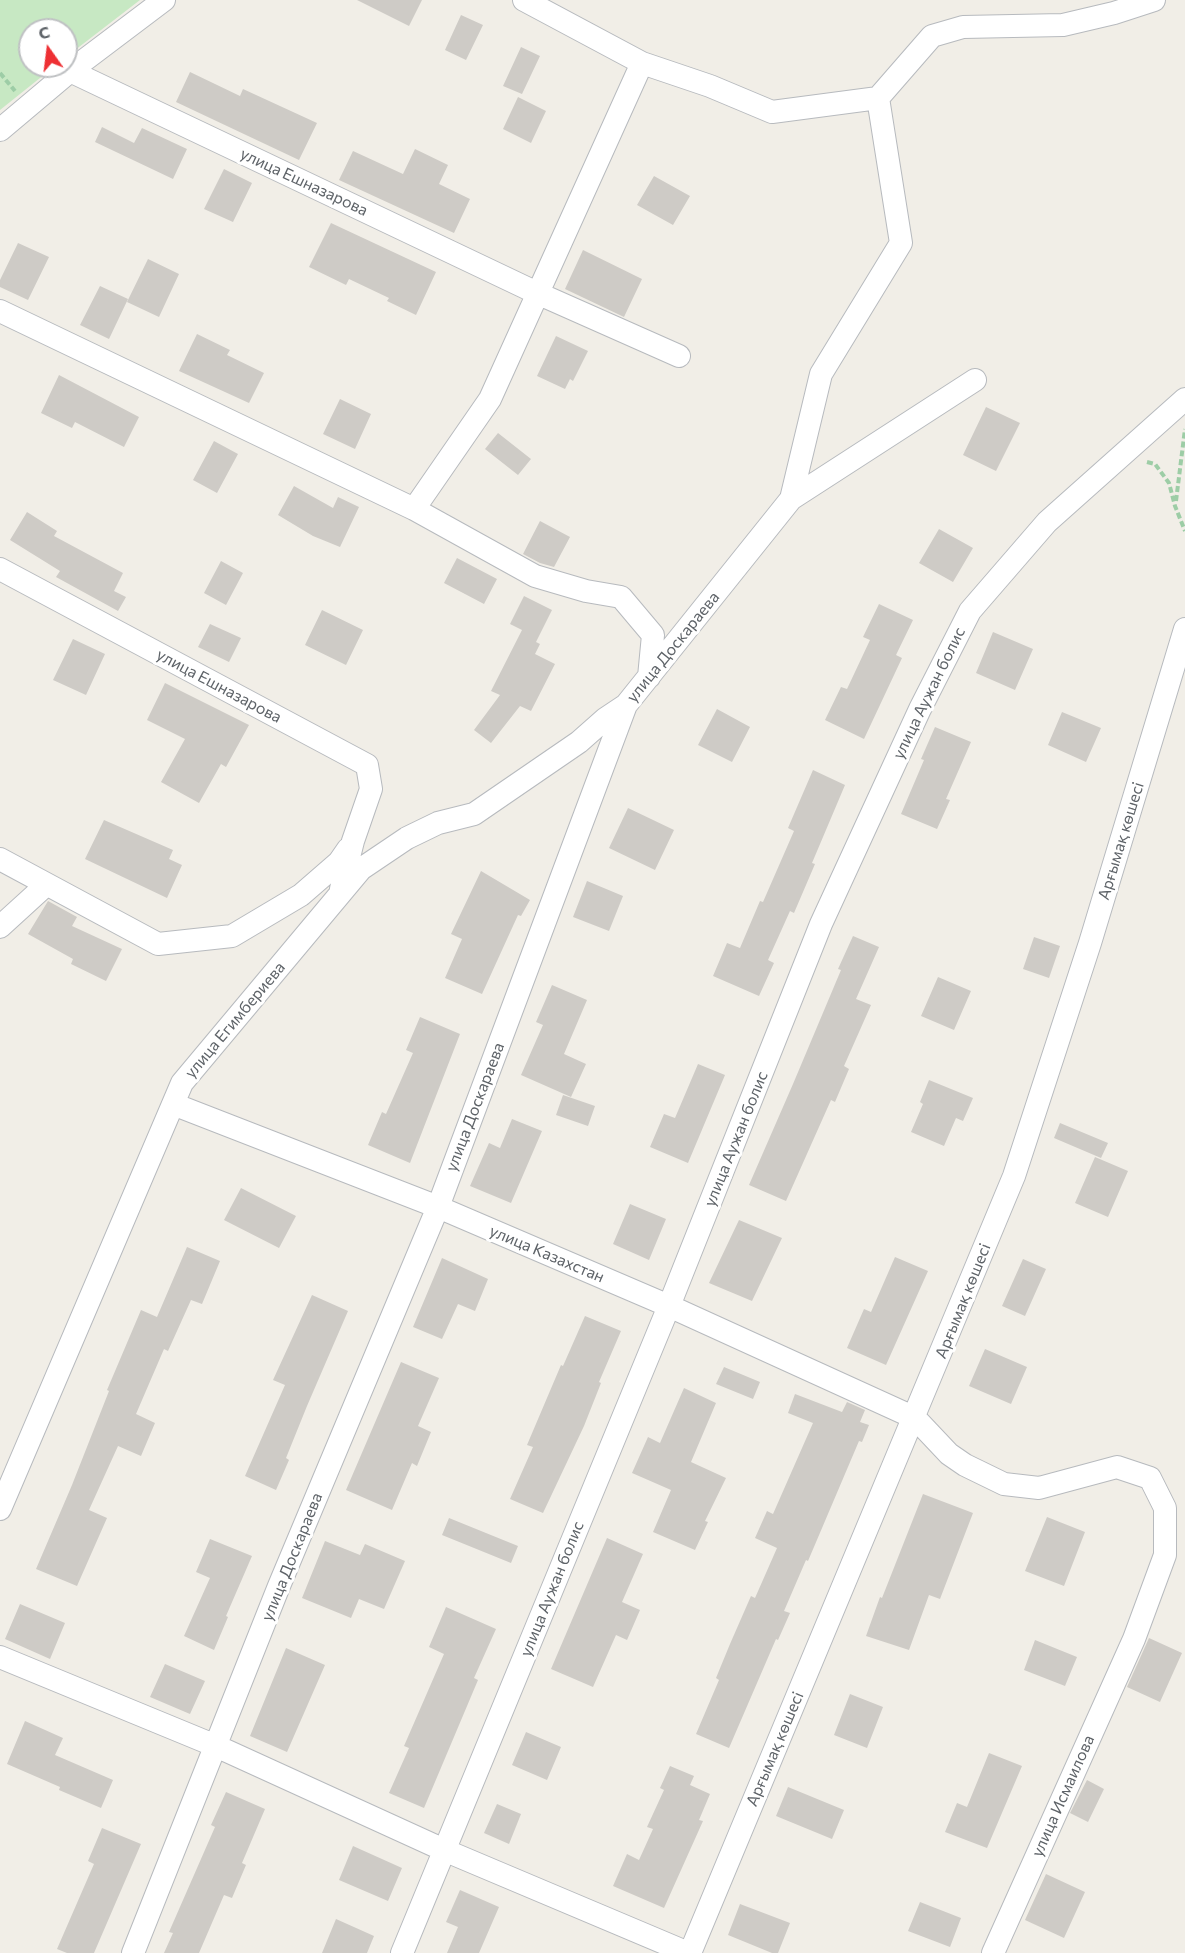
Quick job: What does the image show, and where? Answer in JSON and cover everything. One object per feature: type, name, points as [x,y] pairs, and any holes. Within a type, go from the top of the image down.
[{"type":"street","points":[[78,65],[164,0]]},
{"type":"street","points":[[524,0],[642,63],[710,86],[772,112],[878,98],[932,36],[963,27],[1063,25],[1114,13],[1154,0]]},
{"type":"street","points":[[414,509],[490,399],[642,63]]},
{"type":"street","name":"улица Ешназарова","points":[[78,75],[537,292],[679,356]]},
{"type":"street","points":[[0,130],[62,78]]},
{"type":"street","points":[[791,499],[821,374],[901,243],[878,98]]},
{"type":"street","points":[[0,311],[414,509],[535,576],[586,591],[621,597],[653,635],[649,677]]},
{"type":"street","name":"улица Доскараева","points":[[133,1953],[279,1586],[438,1207],[626,705],[791,499],[975,380]]},
{"type":"street","name":"улица Аужан болис","points":[[402,1953],[669,1306],[821,924],[920,709],[970,610],[1047,522],[1185,399]]},
{"type":"street","name":"улица Ешназарова","points":[[0,569],[367,765],[371,789],[353,841],[338,897]]},
{"type":"street","name":"Арғымақ көшесі","points":[[689,1953],[915,1418],[1014,1176],[1090,943],[1185,629]]},
{"type":"street","name":"улица Егимбериева","points":[[0,1509],[182,1083],[361,869],[407,838],[438,823],[474,814],[579,742],[605,719],[626,705]]},
{"type":"street","name":"улица Ешназарова","points":[[0,859],[158,944],[231,936],[301,895],[339,862],[353,841]]},
{"type":"street","points":[[0,927],[46,885]]},
{"type":"street","name":"улица Казахстан","points":[[173,1104],[438,1207],[669,1306],[915,1418]]},
{"type":"street","name":"улица Исмаилова","points":[[915,1418],[949,1454],[965,1465],[1004,1484],[1039,1488],[1117,1467],[1150,1478],[1165,1508],[1165,1555],[1134,1639],[993,1953]]},
{"type":"street","points":[[0,1657],[216,1746],[444,1850],[689,1953]]},
{"type":"path","points":[[0,73],[18,96]]},
{"type":"path","points":[[1175,506],[1185,428]]},
{"type":"path","points":[[1122,457],[1155,464],[1169,483],[1185,531]]},
{"type":"green space","points":[[0,0],[140,0],[78,48],[78,18],[18,18],[18,78],[40,78],[0,110]]},
{"type":"building","points":[[357,0],[422,0],[409,26]]},
{"type":"building","points":[[461,15],[483,25],[466,60],[445,50]]},
{"type":"building","points":[[521,47],[540,56],[522,94],[503,86]]},
{"type":"building","points":[[190,72],[240,96],[243,89],[317,123],[299,160],[176,102]]},
{"type":"building","points":[[518,97],[546,111],[531,143],[503,129]]},
{"type":"building","points":[[102,127],[134,143],[142,128],[187,149],[173,179],[95,142]]},
{"type":"building","points":[[415,149],[448,165],[439,184],[470,199],[454,233],[339,180],[353,151],[403,174]]},
{"type":"building","points":[[224,169],[252,183],[233,222],[204,209]]},
{"type":"building","points":[[654,176],[690,196],[673,225],[637,205]]},
{"type":"building","points":[[331,223],[436,272],[416,315],[387,301],[389,298],[349,279],[346,285],[309,267]]},
{"type":"building","points":[[18,243],[49,257],[28,300],[0,287],[0,280]]},
{"type":"building","points":[[583,250],[642,279],[624,317],[565,289]]},
{"type":"building","points":[[148,259],[179,274],[159,317],[127,302]]},
{"type":"building","points":[[100,286],[128,299],[109,339],[80,325]]},
{"type":"building","points":[[197,334],[230,350],[227,355],[264,373],[249,403],[179,371]]},
{"type":"building","points":[[556,336],[588,351],[573,381],[570,379],[565,389],[537,376]]},
{"type":"building","points":[[59,375],[139,417],[124,447],[75,422],[72,428],[41,413]]},
{"type":"building","points":[[340,399],[371,414],[355,449],[323,434]]},
{"type":"building","points":[[986,407],[1020,423],[996,471],[963,455]]},
{"type":"building","points":[[498,433],[531,459],[518,475],[485,449]]},
{"type":"building","points":[[214,441],[238,454],[217,493],[193,480]]},
{"type":"building","points":[[294,486],[333,508],[338,497],[359,507],[340,547],[313,536],[278,515]]},
{"type":"building","points":[[27,512],[57,531],[54,536],[123,573],[114,591],[126,597],[118,611],[56,577],[60,571],[10,540]]},
{"type":"building","points":[[540,521],[570,537],[554,567],[523,554]]},
{"type":"building","points":[[939,529],[973,548],[953,582],[919,563]]},
{"type":"building","points":[[457,558],[497,579],[484,604],[444,583]]},
{"type":"building","points":[[221,561],[243,573],[226,605],[204,593]]},
{"type":"building","points":[[524,596],[552,610],[536,642],[540,644],[535,654],[555,664],[531,711],[520,706],[491,743],[474,730],[500,695],[491,691],[522,630],[510,624]]},
{"type":"building","points":[[879,604],[913,620],[896,655],[902,658],[864,739],[825,720],[841,687],[847,689],[870,640],[863,637]]},
{"type":"building","points":[[322,610],[363,630],[346,665],[305,645]]},
{"type":"building","points":[[210,624],[241,638],[229,662],[198,647]]},
{"type":"building","points":[[993,632],[1033,649],[1015,690],[976,673]]},
{"type":"building","points":[[73,639],[105,654],[86,695],[53,680]]},
{"type":"building","points":[[165,683],[249,725],[226,767],[221,764],[199,803],[161,782],[185,739],[147,720]]},
{"type":"building","points":[[717,709],[750,727],[732,762],[698,745]]},
{"type":"building","points":[[1062,712],[1101,728],[1086,762],[1048,745]]},
{"type":"building","points":[[935,727],[971,742],[946,799],[950,800],[937,829],[901,814]]},
{"type":"building","points":[[813,770],[845,785],[794,913],[790,911],[768,960],[774,963],[759,996],[713,976],[727,943],[740,948],[760,901],[763,902],[794,831],[788,828]]},
{"type":"building","points":[[628,808],[674,830],[655,870],[609,848]]},
{"type":"building","points":[[104,820],[173,850],[169,859],[182,865],[167,898],[85,859]]},
{"type":"building","points":[[481,871],[530,900],[521,916],[518,915],[482,994],[445,978],[462,939],[451,934]]},
{"type":"building","points":[[587,881],[623,896],[609,931],[573,917]]},
{"type":"building","points":[[48,901],[77,917],[72,926],[122,949],[106,981],[71,964],[73,959],[28,934]]},
{"type":"building","points":[[853,936],[879,947],[856,999],[871,1005],[844,1066],[849,1069],[835,1102],[831,1100],[786,1201],[749,1185],[841,970],[838,969]]},
{"type":"building","points":[[1034,937],[1060,946],[1049,978],[1023,969]]},
{"type":"building","points":[[938,977],[971,991],[954,1030],[921,1016]]},
{"type":"building","points":[[552,985],[587,1000],[564,1054],[586,1064],[571,1097],[521,1075],[543,1025],[536,1022]]},
{"type":"building","points":[[420,1017],[460,1034],[410,1163],[368,1145],[382,1112],[386,1114],[413,1053],[406,1050]]},
{"type":"building","points":[[698,1064],[725,1075],[688,1163],[650,1147],[664,1114],[675,1118]]},
{"type":"building","points":[[929,1080],[973,1098],[963,1121],[956,1118],[944,1146],[911,1132],[923,1104],[920,1102]]},
{"type":"building","points":[[563,1095],[595,1106],[588,1126],[556,1115]]},
{"type":"building","points":[[512,1119],[542,1131],[511,1203],[470,1186],[489,1143],[500,1148]]},
{"type":"building","points":[[1060,1123],[1108,1143],[1101,1158],[1054,1138]]},
{"type":"building","points":[[1095,1157],[1128,1171],[1108,1217],[1075,1203]]},
{"type":"building","points":[[241,1188],[296,1216],[279,1248],[224,1220]]},
{"type":"building","points":[[630,1204],[666,1219],[649,1260],[613,1244]]},
{"type":"building","points":[[739,1220],[782,1238],[752,1301],[709,1283]]},
{"type":"building","points":[[187,1247],[220,1261],[202,1304],[191,1300],[168,1351],[164,1349],[136,1414],[155,1423],[141,1456],[118,1446],[89,1510],[107,1518],[77,1586],[36,1569],[72,1485],[109,1391],[107,1390],[141,1310],[157,1317]]},
{"type":"building","points":[[895,1257],[928,1271],[886,1365],[847,1348],[864,1309],[871,1312]]},
{"type":"building","points":[[442,1258],[488,1279],[475,1311],[458,1304],[442,1339],[413,1327]]},
{"type":"building","points":[[1023,1259],[1046,1269],[1025,1316],[1002,1306]]},
{"type":"building","points":[[312,1295],[348,1311],[286,1458],[289,1460],[276,1490],[245,1476],[285,1385],[273,1380]]},
{"type":"building","points":[[585,1316],[621,1331],[599,1382],[601,1383],[584,1426],[543,1513],[510,1499],[533,1447],[527,1445]]},
{"type":"building","points":[[985,1349],[1027,1367],[1011,1404],[969,1386]]},
{"type":"building","points":[[401,1362],[439,1378],[418,1426],[431,1432],[417,1466],[412,1463],[392,1510],[346,1490]]},
{"type":"building","points":[[724,1367],[760,1382],[753,1399],[716,1384]]},
{"type":"building","points":[[684,1388],[716,1403],[691,1462],[726,1478],[705,1521],[708,1522],[695,1550],[653,1532],[671,1490],[632,1473],[648,1437],[660,1443]]},
{"type":"building","points":[[795,1394],[842,1412],[847,1402],[865,1410],[860,1422],[869,1425],[862,1442],[859,1441],[808,1561],[806,1560],[784,1611],[790,1613],[778,1640],[776,1639],[729,1748],[696,1734],[719,1680],[716,1678],[730,1644],[751,1596],[755,1598],[777,1548],[755,1538],[767,1511],[773,1514],[813,1423],[788,1413]]},
{"type":"building","points":[[923,1494],[973,1513],[940,1599],[929,1595],[909,1650],[866,1636]]},
{"type":"building","points":[[1047,1517],[1085,1532],[1064,1586],[1025,1571]]},
{"type":"building","points":[[449,1518],[518,1546],[511,1563],[442,1535]]},
{"type":"building","points":[[607,1538],[643,1554],[622,1602],[640,1610],[627,1640],[616,1635],[593,1687],[551,1669]]},
{"type":"building","points":[[210,1539],[252,1556],[214,1650],[184,1636],[210,1578],[196,1572]]},
{"type":"building","points":[[325,1541],[360,1555],[365,1544],[405,1561],[384,1609],[359,1599],[351,1618],[302,1598]]},
{"type":"building","points":[[20,1604],[65,1623],[50,1659],[5,1639]]},
{"type":"building","points":[[446,1607],[496,1629],[474,1678],[478,1680],[424,1808],[389,1793],[409,1748],[404,1746],[444,1654],[429,1647]]},
{"type":"building","points":[[1149,1638],[1182,1653],[1160,1702],[1127,1687]]},
{"type":"building","points":[[1035,1640],[1077,1657],[1065,1686],[1024,1670]]},
{"type":"building","points":[[286,1648],[325,1665],[287,1752],[250,1736]]},
{"type":"building","points":[[165,1664],[205,1681],[190,1714],[150,1697]]},
{"type":"building","points":[[850,1694],[883,1707],[867,1748],[834,1735]]},
{"type":"building","points":[[25,1721],[63,1738],[55,1755],[113,1780],[101,1808],[7,1764]]},
{"type":"building","points":[[526,1732],[561,1747],[547,1780],[512,1765]]},
{"type":"building","points":[[989,1753],[1022,1766],[987,1848],[945,1832],[957,1803],[967,1807]]},
{"type":"building","points":[[670,1766],[694,1776],[690,1785],[710,1794],[699,1820],[703,1821],[664,1908],[613,1886],[627,1854],[639,1860],[653,1829],[647,1827],[664,1790],[660,1788]]},
{"type":"building","points":[[1087,1780],[1104,1789],[1088,1822],[1070,1813]]},
{"type":"building","points":[[788,1787],[844,1810],[832,1839],[776,1816]]},
{"type":"building","points":[[226,1792],[265,1809],[242,1863],[246,1865],[232,1898],[224,1895],[199,1953],[164,1953],[173,1933],[169,1932],[215,1827],[211,1825]]},
{"type":"building","points":[[497,1804],[521,1814],[509,1844],[484,1833]]},
{"type":"building","points":[[102,1828],[141,1844],[94,1953],[67,1953],[57,1949],[94,1864],[88,1861]]},
{"type":"building","points":[[353,1846],[402,1868],[388,1901],[339,1880]]},
{"type":"building","points":[[1046,1874],[1085,1892],[1064,1938],[1025,1920]]},
{"type":"building","points":[[460,1890],[499,1907],[479,1953],[447,1953],[458,1927],[446,1922]]},
{"type":"building","points":[[920,1902],[961,1918],[950,1947],[908,1931]]},
{"type":"building","points":[[740,1904],[790,1923],[778,1953],[772,1953],[728,1935]]},
{"type":"building","points":[[336,1919],[374,1936],[367,1953],[322,1953]]}]
